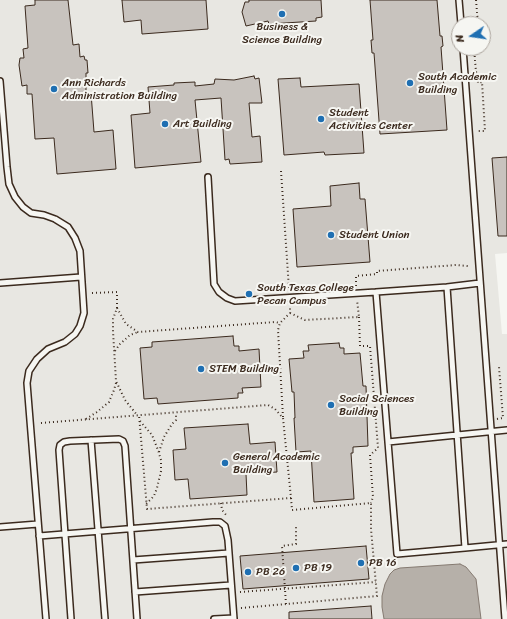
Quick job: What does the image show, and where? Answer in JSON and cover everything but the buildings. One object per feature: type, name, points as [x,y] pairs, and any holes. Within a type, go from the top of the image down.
[{"type":"lane","points":[[459,0],[460,16]]},
{"type":"lane","points":[[464,56],[505,619]]},
{"type":"lane","points":[[0,81],[9,184],[15,197],[23,207],[31,213],[44,215],[55,219],[68,227],[75,238],[80,251],[84,313],[80,326],[75,334],[65,342],[48,349],[37,359],[29,371],[27,383],[46,619]]},
{"type":"lane","points":[[208,177],[214,284],[219,292],[227,298],[235,301],[447,287],[480,283]]},
{"type":"lane","points":[[0,283],[81,276]]},
{"type":"lane","points":[[447,287],[465,548]]},
{"type":"lane","points":[[376,292],[397,554],[507,544]]},
{"type":"lane","points":[[388,442],[507,430]]},
{"type":"lane","points":[[71,619],[64,534],[59,450],[60,445],[64,442],[119,439],[123,440],[125,446],[137,619]]},
{"type":"lane","points":[[91,440],[105,619]]},
{"type":"lane","points":[[39,536],[220,522],[225,526],[226,531],[234,618],[214,619]]},
{"type":"lane","points":[[0,527],[38,524]]},
{"type":"lane","points":[[133,560],[229,553]]},
{"type":"lane","points":[[135,592],[231,585]]},
{"type":"path","points":[[476,0],[477,16]]},
{"type":"path","points":[[469,132],[486,131],[482,82],[478,83],[475,56]]},
{"type":"path","points":[[241,603],[241,608],[377,596],[371,529],[371,503],[373,497],[370,455],[378,448],[370,346],[360,346],[356,276],[377,274],[377,271],[456,265],[468,266]]},
{"type":"path","points":[[84,420],[109,402],[116,381],[113,319],[117,308],[117,292],[92,293]]},
{"type":"path","points":[[117,308],[126,324],[138,332]]},
{"type":"path","points":[[290,313],[305,320],[359,316]]},
{"type":"path","points":[[114,352],[125,340],[138,332],[275,322],[280,323]]},
{"type":"path","points":[[116,381],[125,400],[138,415],[146,509],[291,498]]},
{"type":"path","points":[[41,423],[268,405],[275,409],[283,418],[292,510],[371,503]]},
{"type":"path","points":[[159,452],[164,437],[176,420],[176,412]]},
{"type":"path","points":[[139,420],[152,435],[161,460],[159,479],[154,496],[146,504]]},
{"type":"path","points":[[286,604],[282,546],[296,544],[296,527]]},
{"type":"path","points":[[240,597],[240,592],[376,582]]},
{"type":"shaded area","name":"South Texas College Pecan Campus","points":[[0,0],[507,0],[507,253],[495,254],[502,334],[507,334],[507,619],[0,619]]},
{"type":"shaded area","points":[[460,564],[466,567],[476,579],[481,619],[384,619],[382,596],[385,584],[390,574],[394,570],[400,568]]},
{"type":"place","name":"Business & Science Building","points":[[282,14]]},
{"type":"place","name":"South Academic Building","points":[[410,83]]},
{"type":"place","name":"Ann Richards Administration Building","points":[[54,89]]},
{"type":"place","name":"Student Activities Center","points":[[321,119]]},
{"type":"place","name":"Art Building","points":[[165,124]]},
{"type":"place","name":"Student Union","points":[[331,235]]},
{"type":"place","name":"South Texas College Pecan Campus","points":[[249,294]]},
{"type":"place","name":"STEM Building","points":[[201,369]]},
{"type":"place","name":"Social Sciences Building","points":[[331,405]]},
{"type":"place","name":"General Academic Building","points":[[225,463]]},
{"type":"place","name":"PB 16","points":[[361,563]]},
{"type":"place","name":"PB 19","points":[[296,568]]},
{"type":"place","name":"PB 26","points":[[248,572]]}]
